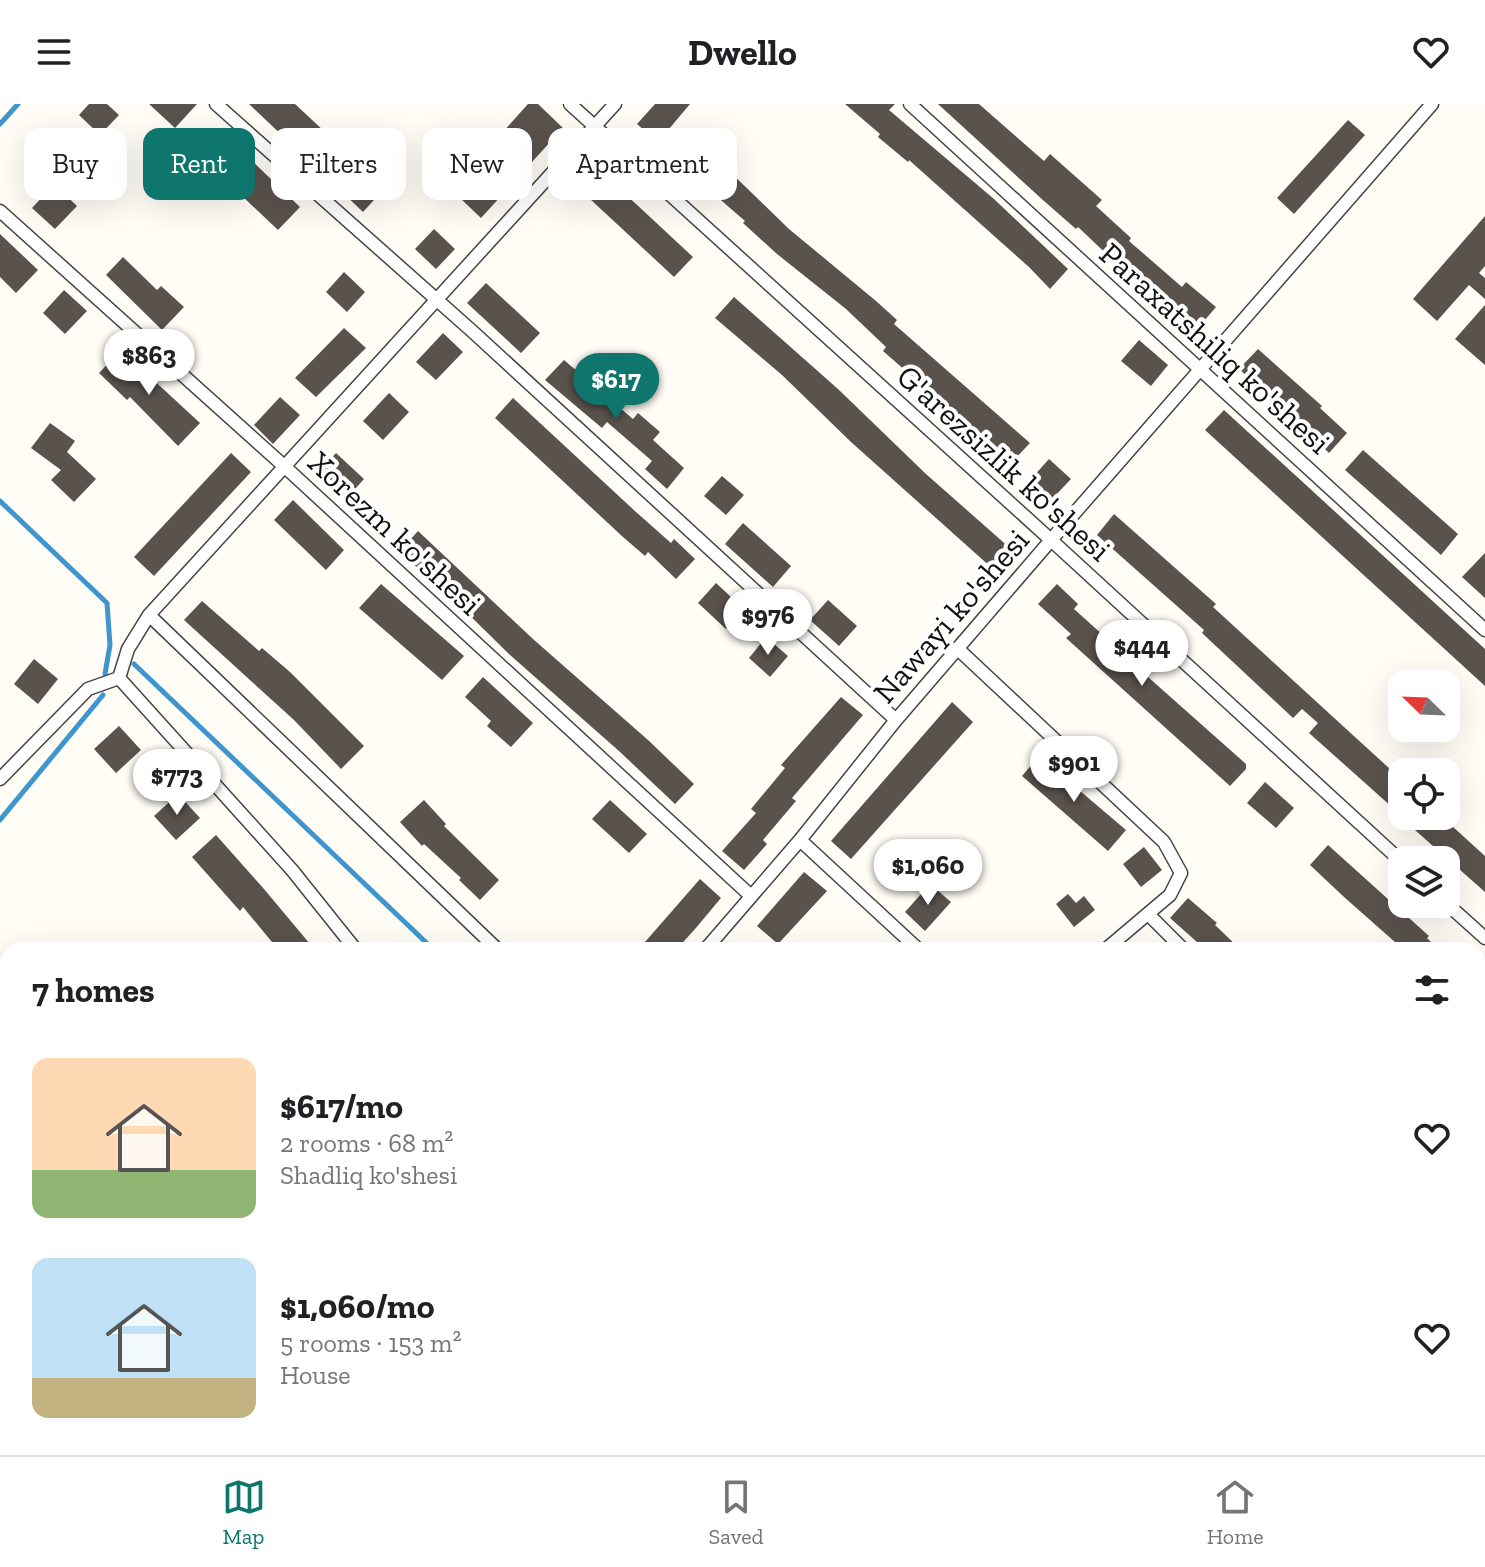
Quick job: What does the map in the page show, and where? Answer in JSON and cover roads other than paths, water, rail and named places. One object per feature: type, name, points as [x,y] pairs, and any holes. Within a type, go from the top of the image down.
[{"type":"street","points":[[216,104],[896,720]]},
{"type":"street","name":"G'arezsizlik ko'shesi","points":[[570,104],[1388,849]]},
{"type":"street","points":[[119,678],[128,649],[149,615],[615,104]]},
{"type":"street","name":"Paraxatshiliq ko'shesi","points":[[910,104],[1485,630]]},
{"type":"street","name":"Nawayi ko'shesi","points":[[712,942],[800,840],[896,720],[1432,104]]},
{"type":"street","name":"Xorezm ko'shesi","points":[[0,211],[284,466],[751,896]]},
{"type":"street","points":[[149,615],[490,942]]},
{"type":"street","points":[[958,649],[1164,842],[1181,873],[1170,895],[1115,942]]},
{"type":"street","points":[[119,678],[292,870],[350,942]]},
{"type":"street","points":[[0,779],[88,689],[119,678]]},
{"type":"street","points":[[800,840],[910,942]]},
{"type":"street","points":[[1149,915],[1176,942]]},
{"type":"street","points":[[1460,916],[1485,938]]},
{"type":"waterway","points":[[0,124],[18,104]]},
{"type":"waterway","points":[[0,501],[107,603],[110,645],[105,674]]},
{"type":"waterway","points":[[134,664],[426,942]]},
{"type":"waterway","points":[[0,820],[103,695]]}]
